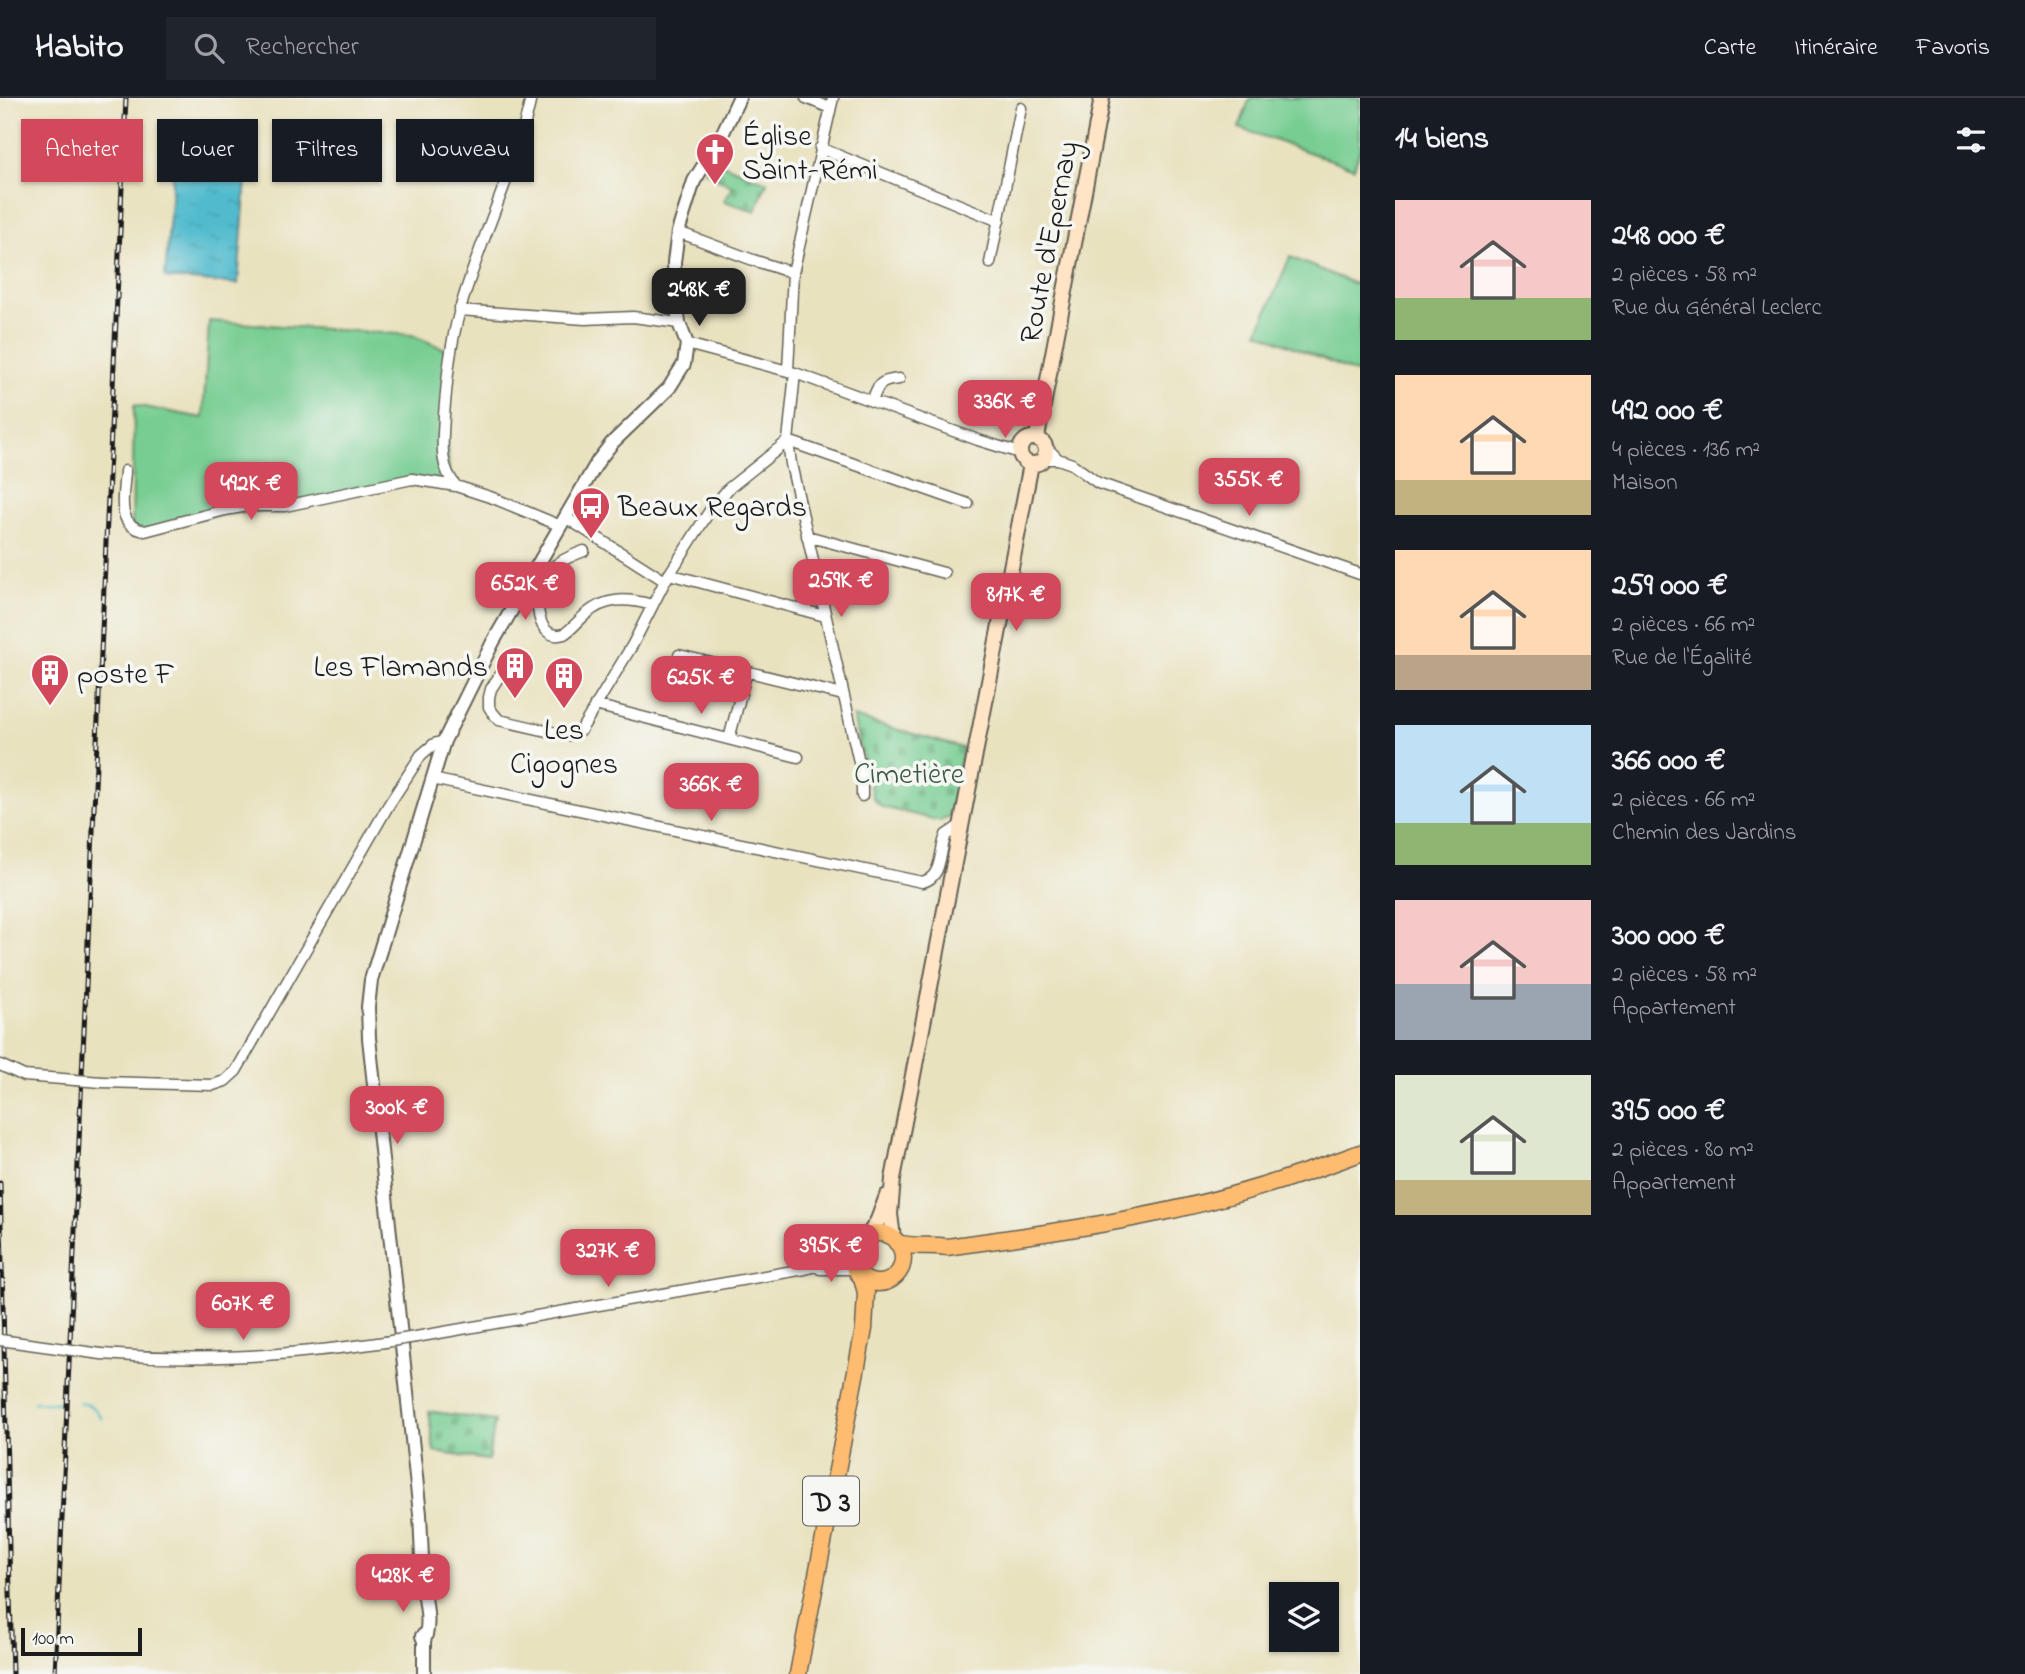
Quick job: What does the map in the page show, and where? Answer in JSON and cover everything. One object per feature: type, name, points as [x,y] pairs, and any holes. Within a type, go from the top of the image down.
[{"type":"main road","name":"Route d'Epernay","points":[[893,1179],[961,825],[1043,453],[1102,98]]},
{"type":"main road","points":[[1026,441],[1043,453],[1021,457],[1020,453],[1026,441]]},
{"type":"main road","points":[[901,1265],[947,1247],[1139,1217],[1229,1196],[1360,1153]]},
{"type":"main road","points":[[869,1235],[882,1211],[893,1179]]},
{"type":"main road","points":[[893,1179],[890,1214],[895,1240],[903,1258],[901,1265],[893,1278],[887,1281],[874,1282],[859,1273],[853,1256],[854,1250],[862,1238],[869,1235],[877,1233],[895,1240],[916,1247],[947,1247]]},
{"type":"main road","name":"D 3","points":[[798,1674],[864,1329],[866,1293],[859,1273]]},
{"type":"main road","name":"D 3","points":[[864,1329],[878,1293],[887,1281]]},
{"type":"street","points":[[456,486],[446,473],[443,446],[447,374],[459,310],[518,149],[531,98]]},
{"type":"street","points":[[424,1674],[420,1615],[423,1584],[417,1486],[367,1021],[369,993],[444,741],[458,713],[494,642],[603,453],[675,380],[684,363],[687,344],[679,323],[674,277],[678,232],[694,181],[720,139],[739,98]]},
{"type":"street","points":[[806,98],[832,103],[793,273],[788,441],[862,775],[862,796]]},
{"type":"street","points":[[990,263],[1021,108]]},
{"type":"street","points":[[820,148],[999,221]]},
{"type":"street","points":[[678,232],[793,273]]},
{"type":"street","points":[[459,310],[585,319],[633,317],[679,323]]},
{"type":"street","points":[[687,344],[792,371],[1020,453]]},
{"type":"street","points":[[872,401],[877,385],[899,379]]},
{"type":"street","points":[[788,441],[968,504]]},
{"type":"street","points":[[505,667],[489,697],[489,707],[499,720],[571,735],[581,730],[633,644],[667,578],[717,501],[788,441]]},
{"type":"street","points":[[1043,453],[1072,464],[1098,483],[1360,573]]},
{"type":"street","points":[[125,471],[122,509],[124,516],[136,529],[145,531],[225,510],[248,506],[285,506],[403,480],[427,480],[456,486],[563,521],[667,578],[825,616]]},
{"type":"street","points":[[807,536],[944,573]]},
{"type":"street","points":[[584,551],[555,565],[540,585],[537,598],[539,614],[544,627],[551,635],[564,634],[590,610],[612,601],[632,600],[652,605]]},
{"type":"street","points":[[679,655],[843,695]]},
{"type":"street","points":[[729,739],[747,671]]},
{"type":"street","points":[[595,705],[798,757]]},
{"type":"street","points":[[0,1065],[16,1074],[34,1078],[213,1085],[225,1081],[236,1072],[394,796],[421,755],[434,744],[444,741]]},
{"type":"street","points":[[432,779],[922,882],[934,876],[946,835],[961,825]]},
{"type":"street","points":[[0,1340],[101,1354],[168,1358],[239,1358],[312,1353],[805,1269],[835,1260],[854,1250]]},
{"type":"street","points":[[805,1269],[859,1273]]},
{"type":"green space","points":[[1250,98],[1360,98],[1360,150],[1354,168],[1239,128]]},
{"type":"green space","points":[[712,160],[767,182],[755,211],[724,201],[732,186],[705,171]]},
{"type":"green space","points":[[1290,257],[1360,286],[1360,375],[1258,332]]},
{"type":"green space","points":[[209,321],[412,335],[445,349],[449,477],[189,520],[132,534],[134,405],[203,418]]},
{"type":"green space","name":"Cimetière","points":[[853,717],[963,748],[949,816],[941,821],[882,807],[873,798]]},
{"type":"green space","points":[[429,1411],[495,1421],[488,1460],[434,1452]]},
{"type":"water","points":[[172,182],[246,182],[238,284],[165,278]]},
{"type":"waterway","points":[[34,1402],[60,1403]]},
{"type":"waterway","points":[[79,1403],[93,1408],[102,1419]]},
{"type":"railway","points":[[55,1674],[126,98]]},
{"type":"railway","points":[[0,1183],[12,1674]]},
{"type":"place","name":"Église Saint-Rémi","points":[[715,186]]},
{"type":"place","name":"Beaux Regards","points":[[591,540]]},
{"type":"place","name":"Les Flamands","points":[[515,700]]},
{"type":"place","name":"poste F","points":[[50,707]]},
{"type":"place","name":"Les Cigognes","points":[[564,710]]}]
